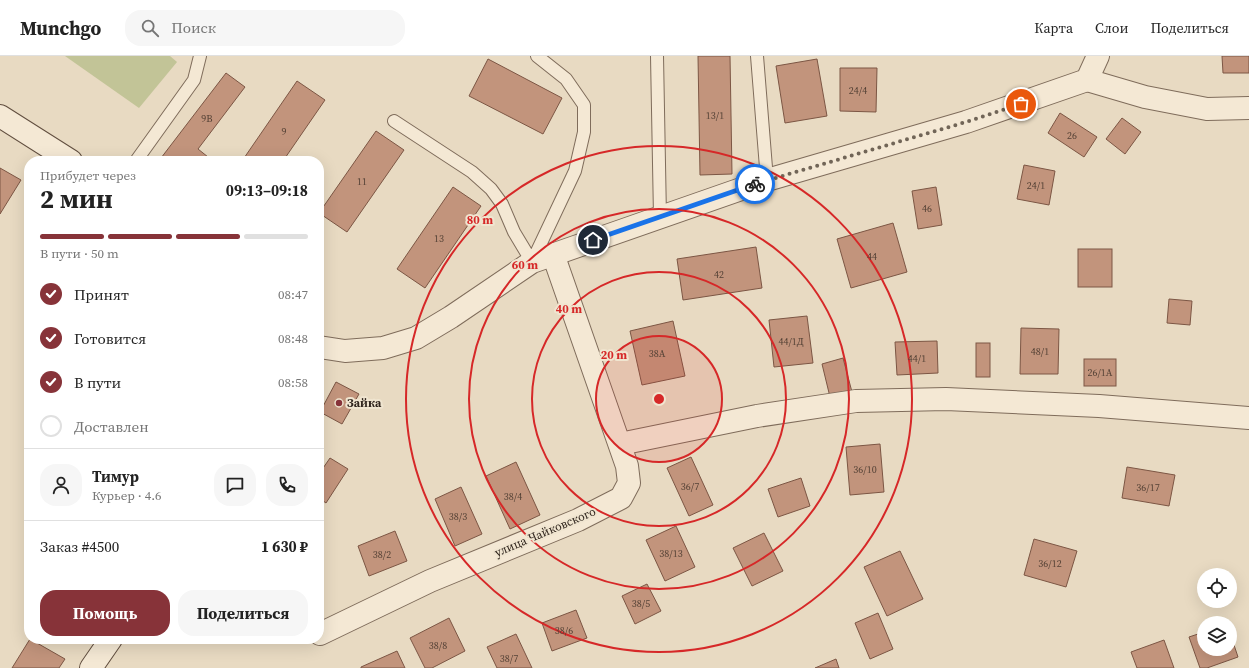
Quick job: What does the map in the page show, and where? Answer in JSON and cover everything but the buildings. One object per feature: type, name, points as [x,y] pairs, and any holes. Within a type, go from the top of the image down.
[{"type":"street","points":[[1087,80],[1098,56]]},
{"type":"street","points":[[324,348],[345,351],[383,348],[416,338],[452,317],[532,262],[767,180],[966,122],[1087,80],[1145,97],[1207,109],[1249,108]]},
{"type":"street","points":[[0,116],[63,156]]},
{"type":"street","name":"улица Чайковского","points":[[324,632],[430,581],[578,520],[621,498],[630,483],[620,444],[553,254]]},
{"type":"street","points":[[620,444],[757,416],[856,401],[946,400],[1098,406],[1249,418]]},
{"type":"street","points":[[92,668],[108,644]]},
{"type":"lane","points":[[140,156],[194,80],[200,56]]},
{"type":"lane","points":[[532,262],[575,171],[584,132],[584,104],[566,79],[537,56]]},
{"type":"lane","points":[[657,56],[660,217]]},
{"type":"lane","points":[[757,56],[767,180]]},
{"type":"lane","points":[[394,121],[472,172],[491,189],[502,204],[514,232],[532,262]]},
{"type":"green space","points":[[65,56],[170,56],[177,62],[139,108]]},
{"type":"way so far","points":[[755,184],[966,122],[1021,104]]},
{"type":"place","name":"Зайка","points":[[339,403]]},
{"type":"route","points":[[593,240],[755,184]]}]
